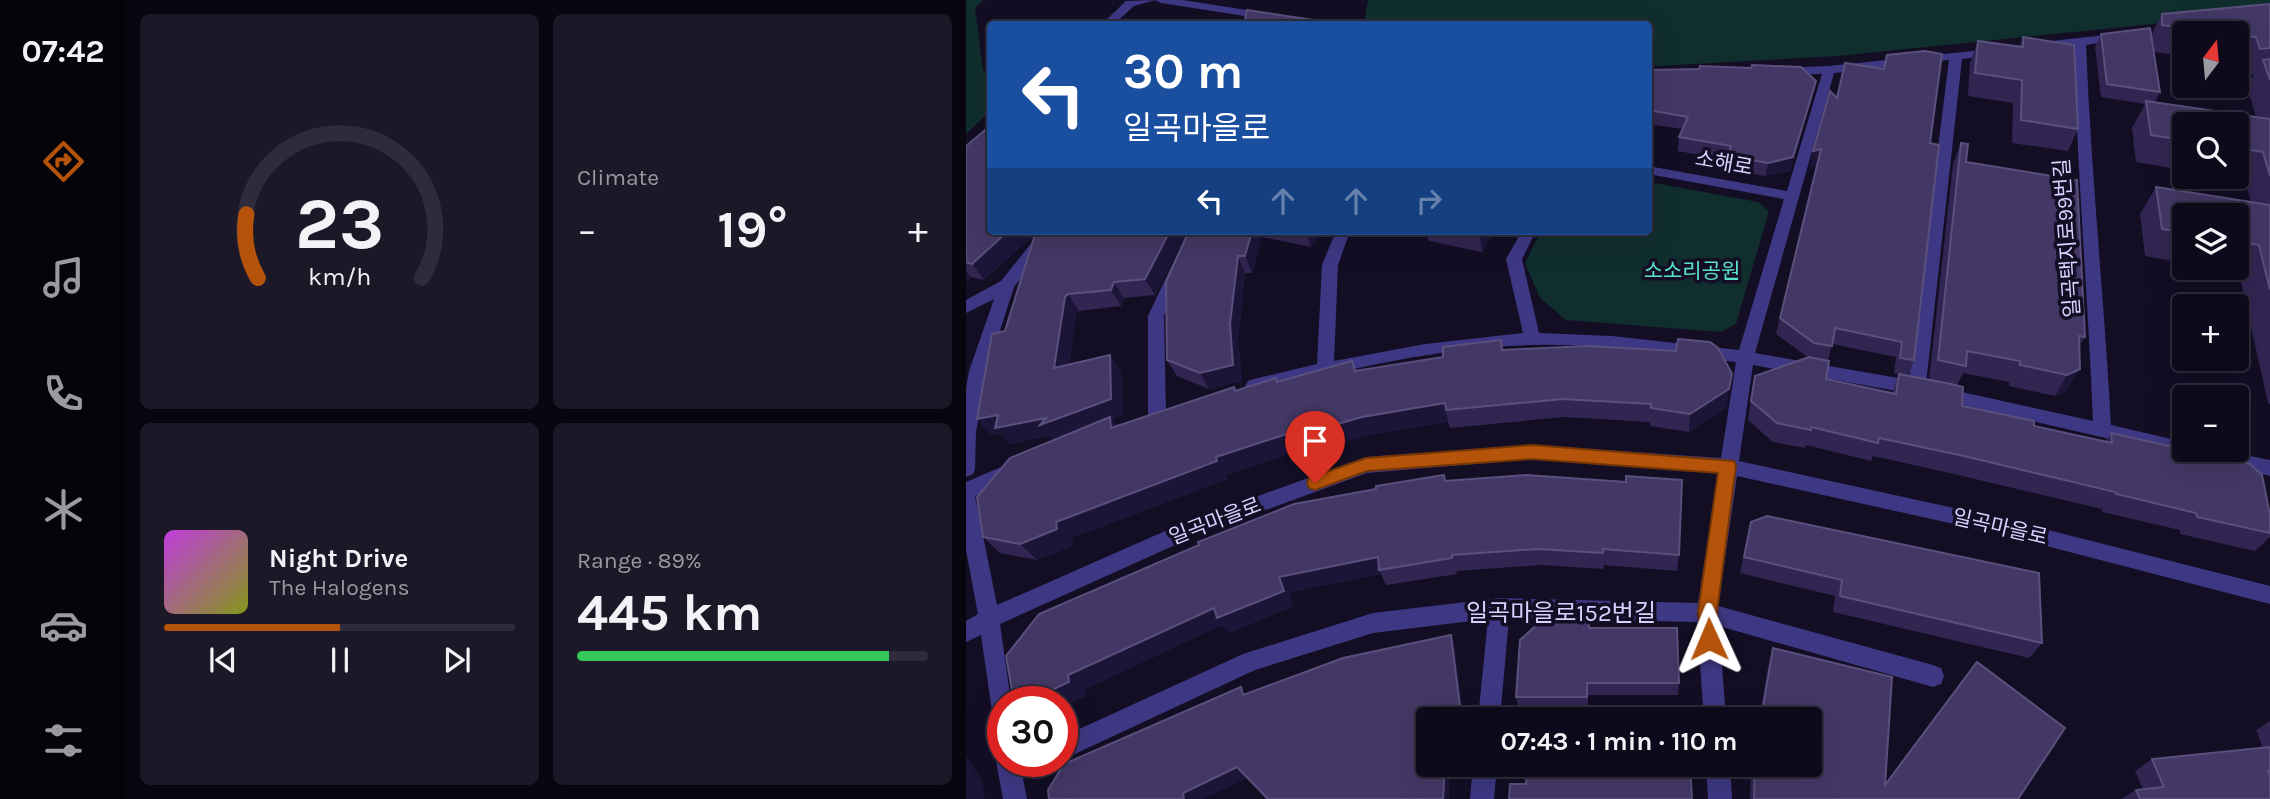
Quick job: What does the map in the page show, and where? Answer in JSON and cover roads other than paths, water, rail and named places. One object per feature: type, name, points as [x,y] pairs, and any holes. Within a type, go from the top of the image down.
[{"type":"street","points":[[1111,21],[1130,3],[1149,0]]},
{"type":"street","points":[[1161,0],[1297,21]]},
{"type":"street","points":[[2025,48],[2133,36]]},
{"type":"street","name":"일곡택지로99번길","points":[[2080,42],[2083,141],[2094,263],[2102,430]]},
{"type":"street","points":[[1774,71],[1829,70],[2011,49]]},
{"type":"street","points":[[1917,389],[1956,55]]},
{"type":"street","points":[[1714,707],[1707,612],[1746,355],[1829,70]]},
{"type":"street","name":"소해로","points":[[1652,171],[1791,196]]},
{"type":"street","points":[[966,468],[967,432],[978,372],[1007,285],[1046,235]]},
{"type":"street","points":[[1157,414],[1156,316],[1193,235]]},
{"type":"street","points":[[1325,368],[1330,265],[1341,235]]},
{"type":"street","points":[[1527,235],[1514,259],[1532,339]]},
{"type":"street","points":[[966,307],[1007,285]]},
{"type":"street","points":[[1233,391],[1325,368],[1414,351],[1532,339],[1612,343],[1746,355],[1917,389],[2172,446]]},
{"type":"street","name":"일곡마을로","points":[[966,632],[989,619],[1188,530],[1366,464],[1532,452],[1728,466],[2004,527],[2270,595]]},
{"type":"street","points":[[2243,462],[2270,468]]},
{"type":"street","points":[[998,686],[989,619],[966,494],[1028,463]]},
{"type":"street","points":[[1490,707],[1499,608]]},
{"type":"street","name":"일곡마을로152번길","points":[[1078,741],[1251,661],[1373,623],[1499,608],[1707,612],[1933,676]]},
{"type":"street","points":[[1010,777],[1015,799]]},
{"type":"street","points":[[1482,799],[1484,777]]},
{"type":"street","points":[[1719,777],[1720,799]]},
{"type":"lane","points":[[2249,82],[2267,80]]},
{"type":"park label","name":"소소리공원","points":[[1692,271]]}]
